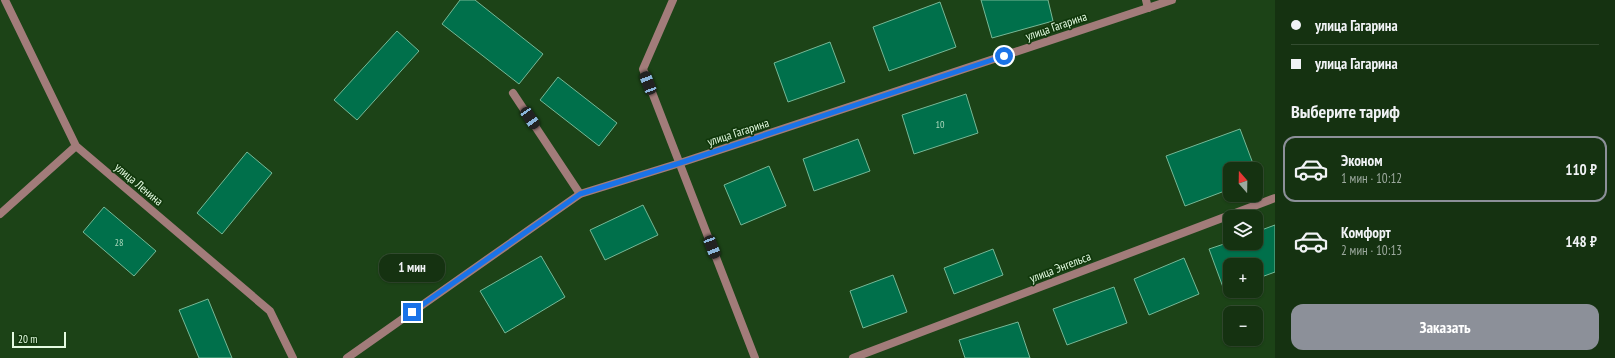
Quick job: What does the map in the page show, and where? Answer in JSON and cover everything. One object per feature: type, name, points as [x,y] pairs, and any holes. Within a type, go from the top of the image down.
[{"type":"street","name":"улица Ленина","points":[[5,0],[76,146],[270,311],[294,358]]},
{"type":"street","points":[[673,0],[643,69],[755,358]]},
{"type":"street","name":"улица Гагарина","points":[[347,358],[580,194],[680,163],[1147,4],[1172,0]]},
{"type":"street","points":[[513,93],[580,194]]},
{"type":"street","points":[[0,214],[76,146]]},
{"type":"street","name":"улица Энгельса","points":[[853,358],[1275,198]]},
{"type":"building","points":[[460,0],[475,0],[543,54],[519,84],[442,24]]},
{"type":"building","points":[[981,0],[1048,0],[1053,21],[992,38]]},
{"type":"building","points":[[940,2],[956,47],[889,71],[873,27]]},
{"type":"building","points":[[397,31],[419,51],[357,120],[334,100]]},
{"type":"building","points":[[830,42],[845,82],[788,102],[774,63]]},
{"type":"building","points":[[558,77],[617,123],[599,146],[540,100]]},
{"type":"building","points":[[966,94],[978,133],[914,154],[902,115]]},
{"type":"building","points":[[1240,129],[1252,162],[1223,162],[1223,192],[1185,206],[1166,156]]},
{"type":"building","points":[[858,139],[870,171],[814,191],[803,159]]},
{"type":"building","points":[[247,152],[272,173],[222,234],[197,213]]},
{"type":"building","points":[[769,166],[786,206],[741,225],[724,185]]},
{"type":"building","points":[[643,205],[658,235],[605,260],[590,230]]},
{"type":"building","points":[[104,207],[156,251],[134,276],[83,232]]},
{"type":"building","points":[[1275,225],[1275,272],[1263,276],[1263,258],[1223,258],[1223,287],[1209,249],[1223,244],[1223,250],[1263,250],[1263,229]]},
{"type":"building","points":[[993,249],[1003,275],[954,294],[944,268]]},
{"type":"building","points":[[541,256],[565,297],[505,333],[480,291]]},
{"type":"building","points":[[1184,258],[1199,294],[1149,315],[1134,279]]},
{"type":"building","points":[[893,275],[907,312],[863,328],[850,291]]},
{"type":"building","points":[[1114,287],[1127,323],[1067,345],[1053,309]]},
{"type":"building","points":[[208,299],[232,358],[199,358],[179,310]]},
{"type":"building","points":[[1018,322],[1030,358],[965,358],[959,340]]},
{"type":"route","points":[[412,312],[580,194],[680,163],[1004,56]]}]
